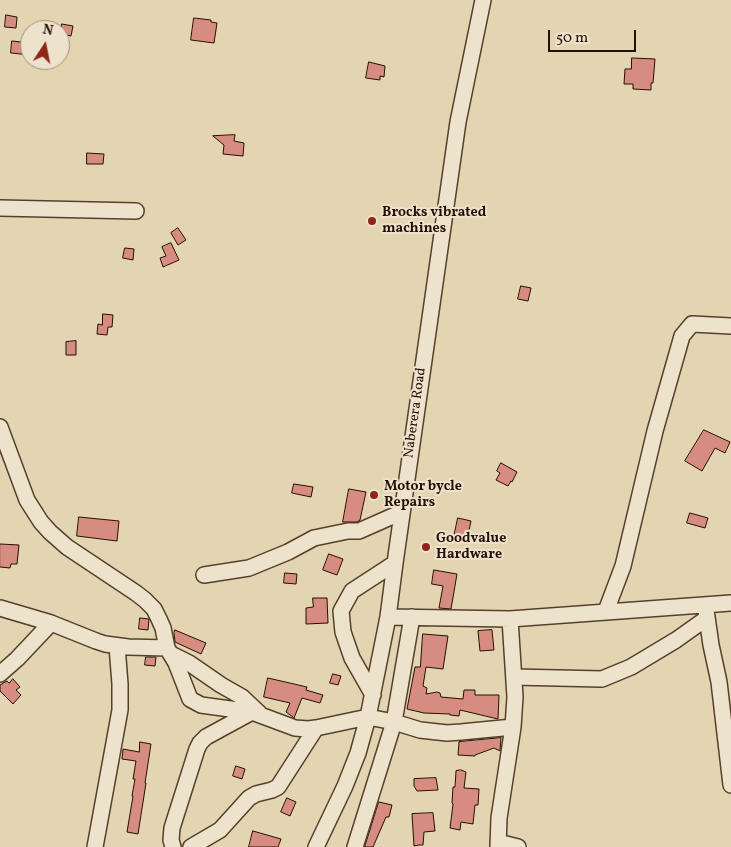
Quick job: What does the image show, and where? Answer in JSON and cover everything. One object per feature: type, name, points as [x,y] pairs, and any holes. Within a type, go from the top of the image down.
[{"type":"street","name":"Naberera Road","points":[[316,847],[345,786],[358,752],[368,717],[388,617],[458,122],[484,0]]},
{"type":"street","points":[[0,208],[136,211]]},
{"type":"street","points":[[606,611],[625,560],[655,431],[682,336],[692,324],[731,326]]},
{"type":"street","points":[[0,426],[27,500],[41,522],[67,547],[145,600],[154,609],[160,619],[168,650],[176,663],[190,699],[201,705],[257,714],[295,728],[316,728],[368,717],[420,730],[447,733],[513,727]]},
{"type":"street","points":[[204,575],[249,568],[288,552],[314,538],[362,530],[402,512]]},
{"type":"street","points":[[372,695],[352,658],[343,632],[341,611],[352,591],[395,563]]},
{"type":"street","points":[[388,617],[510,619],[606,611],[706,611],[731,603]]},
{"type":"street","points":[[0,608],[51,623],[96,641],[117,646],[168,650],[242,697],[257,714]]},
{"type":"street","points":[[514,677],[602,679],[631,668],[676,640],[706,611]]},
{"type":"street","points":[[706,611],[719,682],[731,785]]},
{"type":"street","points":[[355,847],[394,722],[412,617]]},
{"type":"street","points":[[510,619],[515,698],[513,727],[499,818],[498,844],[518,847]]},
{"type":"street","points":[[0,674],[51,623]]},
{"type":"street","points":[[95,847],[120,710],[117,646]]},
{"type":"street","points":[[173,847],[171,840],[172,828],[197,748],[206,737],[257,714]]},
{"type":"street","points":[[191,847],[220,830],[249,798],[278,787],[316,728]]},
{"type":"building","points":[[6,15],[17,17],[16,28],[5,27]]},
{"type":"building","points":[[194,18],[211,20],[211,22],[217,23],[214,43],[191,40]]},
{"type":"building","points":[[70,25],[73,26],[70,36]]},
{"type":"building","points":[[12,41],[20,42],[20,54],[11,53]]},
{"type":"building","points":[[632,58],[655,59],[651,90],[633,89],[633,84],[624,84],[625,69],[631,69]]},
{"type":"building","points":[[369,62],[385,66],[384,77],[380,76],[380,80],[366,78]]},
{"type":"building","points":[[235,135],[234,141],[244,143],[243,156],[223,154],[224,145],[213,136]]},
{"type":"building","points":[[87,153],[104,154],[103,164],[87,164]]},
{"type":"building","points":[[178,228],[186,240],[178,245],[171,233]]},
{"type":"building","points":[[171,243],[179,260],[163,267],[160,258],[166,256],[162,247]]},
{"type":"building","points":[[125,248],[134,249],[133,260],[123,258]]},
{"type":"building","points":[[521,286],[531,288],[528,301],[518,299]]},
{"type":"building","points":[[103,314],[113,315],[112,327],[108,327],[107,335],[97,334],[98,324],[102,325]]},
{"type":"building","points":[[76,341],[76,355],[66,355],[66,342]]},
{"type":"building","points":[[704,430],[730,442],[725,453],[715,448],[702,471],[685,461]]},
{"type":"building","points":[[501,463],[517,472],[508,486],[496,480],[500,473],[497,471]]},
{"type":"building","points":[[294,484],[313,487],[311,497],[292,493]]},
{"type":"building","points":[[349,489],[366,492],[360,520],[357,522],[343,522]]},
{"type":"building","points":[[690,513],[708,518],[705,528],[687,523]]},
{"type":"building","points":[[79,517],[119,521],[117,541],[77,536]]},
{"type":"building","points":[[458,518],[471,521],[467,540],[454,537]]},
{"type":"building","points":[[0,544],[19,545],[17,564],[11,564],[10,568],[0,567]]},
{"type":"building","points":[[329,554],[343,559],[337,575],[323,570]]},
{"type":"building","points":[[434,570],[457,574],[451,609],[439,608],[443,586],[432,584]]},
{"type":"building","points":[[285,573],[297,574],[296,584],[284,583]]},
{"type":"building","points":[[313,598],[327,598],[328,623],[306,624],[306,608],[313,607]]},
{"type":"building","points":[[140,618],[149,619],[148,630],[139,629]]},
{"type":"building","points":[[175,630],[206,643],[201,654],[175,642]]},
{"type":"building","points":[[492,630],[494,650],[480,651],[478,631]]},
{"type":"building","points":[[423,634],[448,636],[443,669],[426,667],[423,686],[427,688],[426,694],[437,692],[440,693],[441,697],[463,699],[464,690],[475,690],[475,695],[499,695],[498,719],[460,710],[459,716],[424,713],[407,709],[415,667],[420,667]]},
{"type":"building","points":[[146,657],[156,657],[155,666],[145,665]]},
{"type":"building","points":[[333,674],[341,676],[338,685],[330,683]]},
{"type":"building","points":[[268,678],[307,687],[306,690],[323,695],[320,703],[302,698],[294,718],[286,712],[290,703],[264,697]]},
{"type":"building","points":[[13,679],[20,687],[16,690],[21,695],[13,704],[0,691],[0,685],[7,681],[9,683]]},
{"type":"building","points":[[501,738],[500,751],[494,748],[475,756],[458,755],[459,742]]},
{"type":"building","points":[[140,742],[151,744],[138,834],[127,832],[136,761],[122,759],[123,749],[139,752]]},
{"type":"building","points":[[236,766],[245,769],[242,779],[233,776]]},
{"type":"building","points":[[456,771],[466,772],[464,788],[479,789],[478,805],[475,805],[473,824],[461,822],[460,830],[450,828]]},
{"type":"building","points":[[436,778],[438,790],[417,791],[414,786],[414,779]]},
{"type":"building","points":[[287,798],[296,802],[290,816],[281,812]]},
{"type":"building","points":[[379,802],[392,805],[389,817],[386,817],[373,847],[365,847]]},
{"type":"building","points":[[433,813],[435,831],[424,832],[423,845],[414,846],[412,814]]},
{"type":"building","points":[[253,831],[281,839],[278,847],[249,847]]},
{"type":"place","name":"Brocks vibrated machines","points":[[372,221]]},
{"type":"place","name":"Motor bycle Repairs","points":[[374,495]]},
{"type":"place","name":"Goodvalue Hardware","points":[[426,547]]}]
